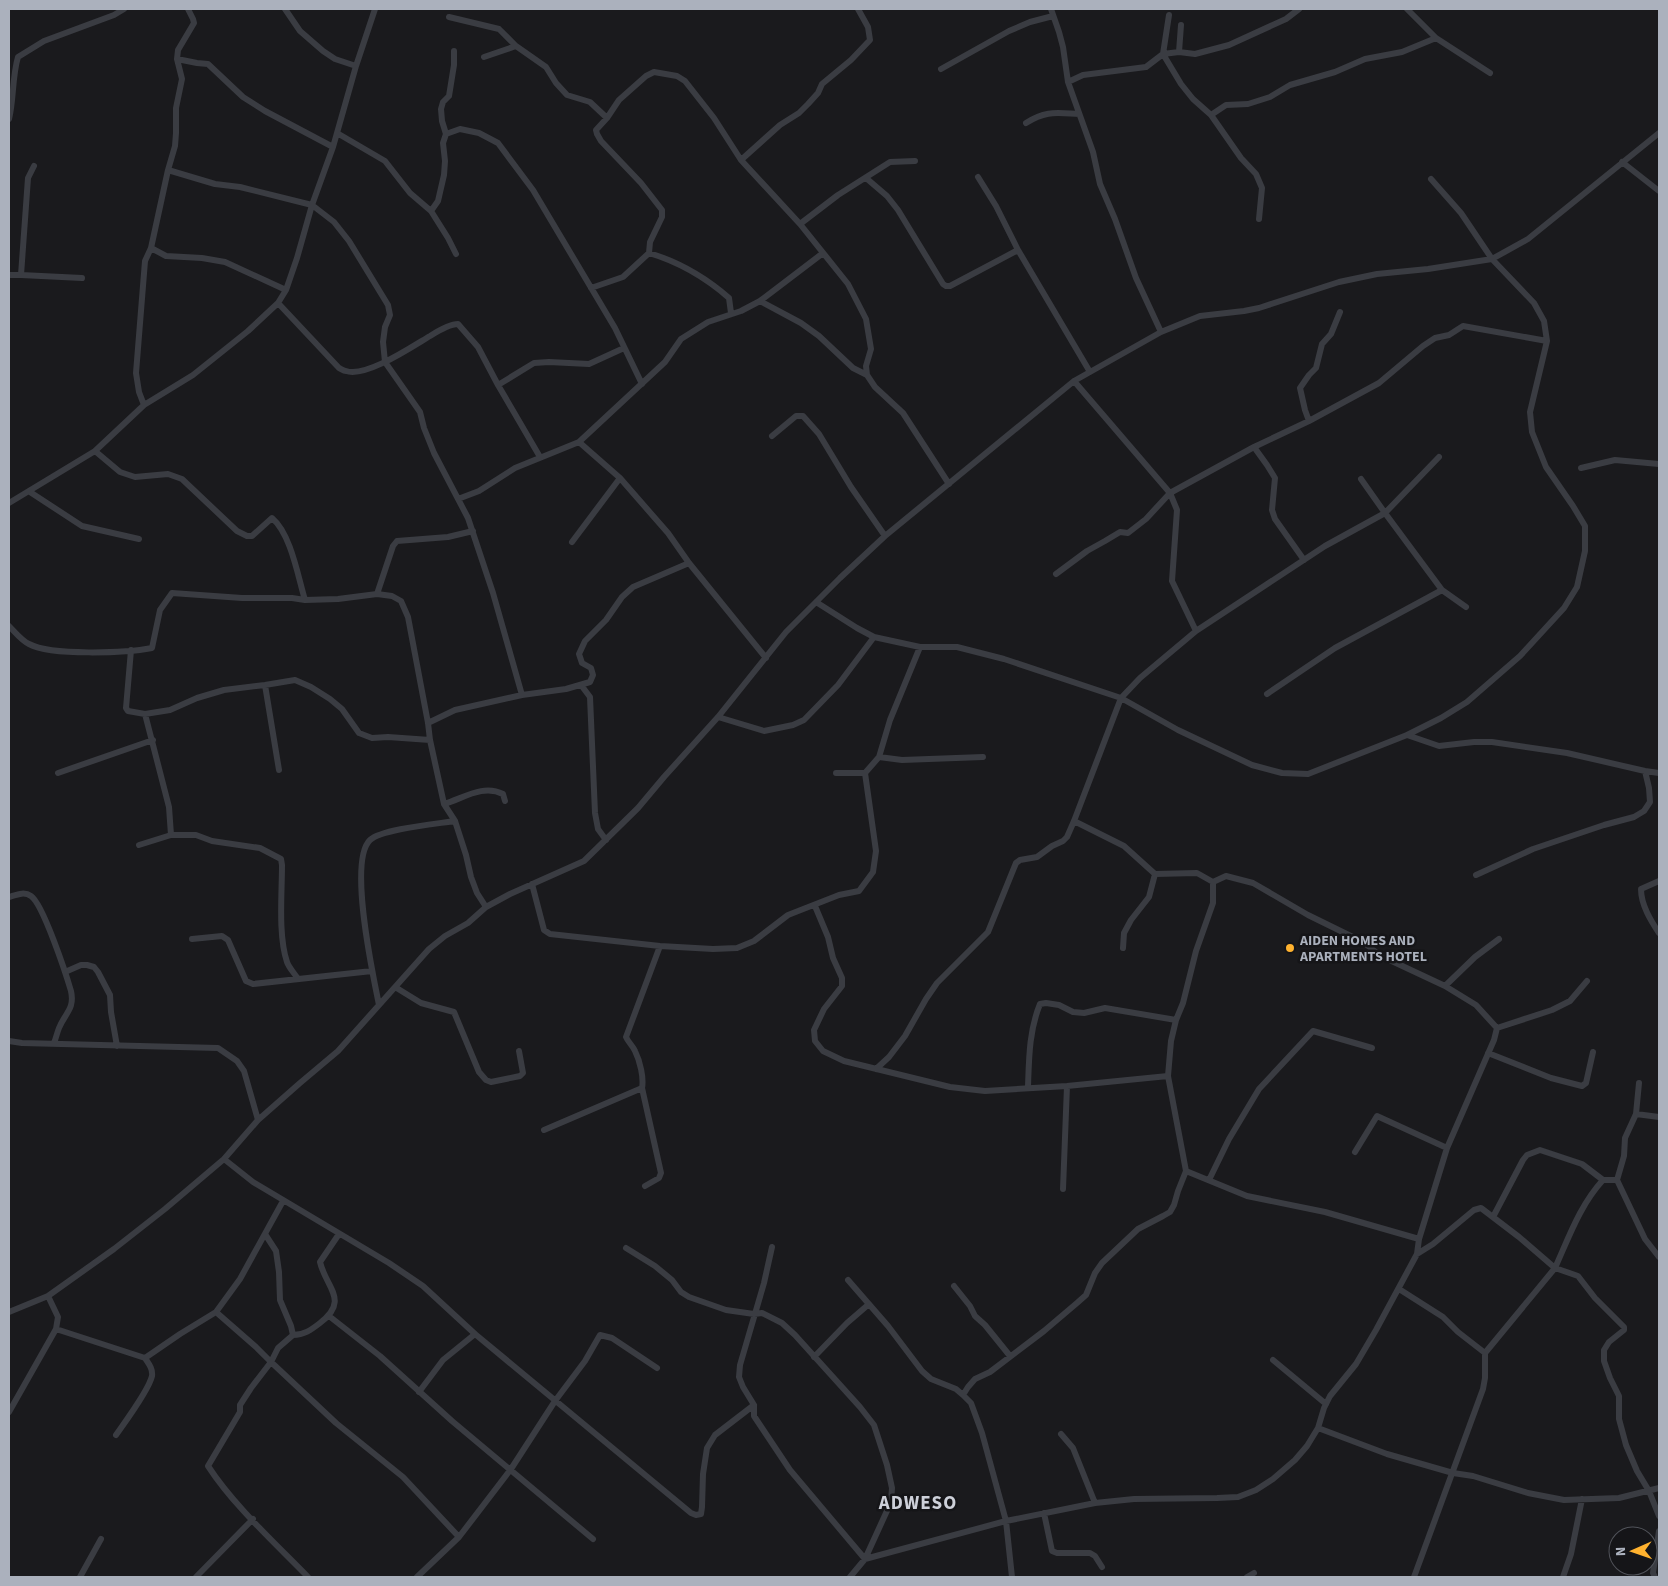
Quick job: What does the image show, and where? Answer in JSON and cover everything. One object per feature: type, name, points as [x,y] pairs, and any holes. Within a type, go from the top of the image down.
[{"type":"street","points":[[9,119],[15,65],[18,56],[44,41],[114,15],[124,9]]},
{"type":"street","points":[[144,406],[139,392],[136,367],[145,261],[151,248],[176,133],[176,108],[182,80],[177,59],[179,46],[194,24],[188,9]]},
{"type":"street","points":[[285,9],[300,31],[323,51],[335,59],[356,66]]},
{"type":"street","points":[[9,503],[95,452],[144,406],[193,375],[278,303],[286,290],[312,205],[333,147],[356,66],[375,9]]},
{"type":"street","points":[[741,160],[780,125],[799,113],[818,93],[822,84],[851,60],[870,40],[868,27],[858,9]]},
{"type":"street","points":[[1050,9],[1060,32],[1068,82],[1093,152],[1100,184],[1136,278],[1161,332]]},
{"type":"street","points":[[1068,82],[1083,75],[1146,67],[1163,54],[1179,52],[1195,54],[1229,45],[1286,19],[1299,9]]},
{"type":"street","points":[[1407,9],[1436,38],[1490,73]]},
{"type":"street","points":[[1169,15],[1163,54],[1181,84],[1211,115],[1241,158],[1256,174],[1262,188],[1259,219]]},
{"type":"street","points":[[941,69],[1023,25],[1053,16]]},
{"type":"street","points":[[450,17],[499,29],[516,46],[546,67],[556,83],[567,95],[590,102],[607,118]]},
{"type":"street","points":[[1179,52],[1181,25]]},
{"type":"street","points":[[1211,115],[1226,105],[1248,104],[1270,97],[1290,85],[1335,72],[1366,60],[1402,52],[1436,38]]},
{"type":"street","points":[[484,58],[516,46]]},
{"type":"street","points":[[431,211],[438,201],[444,175],[443,143],[446,134],[441,109],[443,102],[449,96],[454,65],[454,51]]},
{"type":"street","points":[[177,59],[197,64],[208,64],[243,96],[258,106],[333,147]]},
{"type":"street","points":[[592,288],[623,277],[649,252],[650,242],[662,217],[662,210],[641,183],[601,142],[596,130],[619,100],[646,76],[654,72],[677,76],[685,81],[702,101],[741,160],[800,224],[848,284],[866,319],[871,348],[866,366],[867,374],[875,387],[902,413],[949,484]]},
{"type":"street","points":[[1026,123],[1046,113],[1079,114]]},
{"type":"street","points":[[446,134],[460,129],[479,133],[498,143],[533,190],[592,288],[615,328],[642,384]]},
{"type":"street","points":[[337,133],[385,161],[410,193],[431,211],[456,254]]},
{"type":"street","points":[[9,1312],[48,1296],[114,1249],[224,1159],[258,1120],[338,1052],[429,949],[468,923],[486,908],[532,884],[584,861],[638,808],[718,717],[786,632],[816,602],[886,536],[1074,380],[1161,332],[1200,316],[1244,312],[1339,282],[1377,274],[1428,269],[1492,259],[1528,239],[1659,133]]},
{"type":"street","points":[[800,224],[838,195],[890,162],[915,160]]},
{"type":"street","points":[[1622,162],[1659,190]]},
{"type":"street","points":[[21,275],[28,178],[34,166]]},
{"type":"street","points":[[168,170],[215,184],[240,187],[312,205],[334,222],[344,235],[388,305],[390,315],[385,327],[383,342],[386,362],[420,412],[434,454],[473,532],[522,695]]},
{"type":"street","points":[[978,177],[996,206],[1018,250],[1090,372]]},
{"type":"street","points":[[866,178],[887,196],[898,210],[946,286],[950,286],[1018,250]]},
{"type":"street","points":[[816,602],[874,637],[920,647],[956,647],[995,657],[1121,698],[1178,730],[1252,765],[1282,773],[1308,774],[1407,735],[1468,702],[1520,656],[1564,608],[1577,587],[1585,551],[1585,526],[1546,467],[1532,432],[1530,412],[1547,341],[1544,321],[1534,303],[1492,259],[1461,213],[1431,179]]},
{"type":"street","points":[[151,248],[166,256],[202,258],[225,262],[286,290]]},
{"type":"street","points":[[649,252],[674,261],[716,286],[729,298],[731,313]]},
{"type":"street","points":[[458,499],[479,491],[514,468],[579,442],[665,362],[680,339],[708,322],[741,311],[760,301],[823,253]]},
{"type":"street","points":[[9,275],[82,278]]},
{"type":"street","points":[[760,301],[802,323],[853,368],[867,374]]},
{"type":"street","points":[[278,303],[339,368],[347,372],[356,372],[386,362],[437,332],[453,324],[458,324],[478,347],[540,457]]},
{"type":"street","points":[[1309,421],[1300,388],[1316,368],[1322,344],[1331,334],[1340,312]]},
{"type":"street","points":[[1056,574],[1104,541],[1120,532],[1128,533],[1146,519],[1170,493],[1254,447],[1309,421],[1379,382],[1435,338],[1448,335],[1464,326],[1547,341]]},
{"type":"street","points":[[498,385],[534,363],[590,364],[624,348]]},
{"type":"street","points":[[1074,380],[1170,493],[1177,510],[1172,581],[1196,630]]},
{"type":"street","points":[[772,436],[796,416],[803,416],[819,434],[851,487],[886,536]]},
{"type":"street","points":[[579,442],[620,478],[668,533],[689,563],[766,658]]},
{"type":"street","points":[[1254,447],[1275,478],[1272,510],[1274,519],[1304,560]]},
{"type":"street","points":[[95,452],[120,472],[135,477],[168,474],[182,479],[237,531],[247,536],[252,536],[272,518],[287,540],[305,600]]},
{"type":"street","points":[[876,1069],[889,1057],[905,1036],[937,983],[988,932],[1016,863],[1020,860],[1037,857],[1067,837],[1121,698],[1140,678],[1196,630],[1304,560],[1384,513],[1439,457]]},
{"type":"street","points":[[1581,468],[1615,460],[1659,464]]},
{"type":"street","points":[[572,542],[620,478]]},
{"type":"street","points":[[1361,479],[1442,590],[1466,607]]},
{"type":"street","points":[[30,492],[82,526],[140,539]]},
{"type":"street","points":[[377,594],[393,546],[397,541],[448,537],[473,532]]},
{"type":"street","points":[[428,722],[455,710],[522,695],[566,689],[590,682],[593,675],[591,668],[582,663],[579,654],[585,641],[606,620],[622,598],[633,587],[689,563]]},
{"type":"street","points":[[1267,694],[1335,648],[1442,590]]},
{"type":"street","points":[[9,626],[27,644],[41,649],[84,653],[152,648],[160,610],[172,593],[305,600],[338,599],[377,594],[392,596],[401,601],[408,617],[430,740],[444,804],[455,821],[471,878],[486,908]]},
{"type":"street","points":[[718,717],[764,731],[785,727],[804,720],[838,685],[874,637]]},
{"type":"street","points":[[836,773],[865,772],[879,757],[890,720],[920,647]]},
{"type":"street","points":[[131,650],[126,708],[128,711],[146,714],[170,710],[197,698],[224,690],[295,680],[330,698],[342,708],[359,733],[372,738],[388,737],[430,740]]},
{"type":"street","points":[[265,685],[279,770]]},
{"type":"street","points":[[581,685],[590,697],[595,813],[598,829],[606,840]]},
{"type":"street","points":[[146,714],[169,806],[171,835]]},
{"type":"street","points":[[1407,735],[1439,746],[1492,742],[1551,750],[1659,773]]},
{"type":"street","points":[[58,773],[153,740]]},
{"type":"street","points":[[879,757],[902,760],[983,757]]},
{"type":"street","points":[[1476,875],[1533,849],[1634,817],[1644,811],[1650,802],[1645,771]]},
{"type":"street","points":[[532,884],[544,930],[550,934],[660,946],[713,949],[737,948],[754,941],[788,916],[839,895],[859,891],[873,872],[876,851],[865,772]]},
{"type":"street","points":[[444,804],[477,791],[486,790],[494,790],[503,794],[505,801]]},
{"type":"street","points":[[379,1005],[365,925],[361,882],[361,860],[364,848],[370,839],[394,831],[455,821]]},
{"type":"street","points":[[1074,821],[1124,846],[1155,874],[1197,873],[1213,882]]},
{"type":"street","points":[[139,845],[171,835],[196,836],[212,841],[260,848],[281,859],[283,940],[288,964],[298,979]]},
{"type":"street","points":[[1123,948],[1124,932],[1149,897],[1155,874]]},
{"type":"street","points":[[1213,882],[1226,876],[1252,883],[1308,915],[1363,942],[1381,956],[1445,986],[1476,1005],[1497,1028]]},
{"type":"street","points":[[1659,881],[1641,889],[1641,896],[1659,934]]},
{"type":"street","points":[[963,1395],[975,1379],[990,1372],[1044,1331],[1086,1295],[1095,1273],[1121,1244],[1138,1229],[1170,1212],[1174,1205],[1186,1171],[1168,1076],[1171,1042],[1196,951],[1213,904],[1213,882]]},
{"type":"street","points":[[9,897],[24,893],[30,895],[35,900],[65,972],[73,999],[71,1008],[58,1028],[54,1043]]},
{"type":"street","points":[[815,906],[842,978],[842,986],[824,1009],[814,1030],[815,1041],[823,1051],[844,1061],[876,1069],[950,1086],[984,1090],[1067,1086],[1168,1076]]},
{"type":"street","points":[[192,939],[222,936],[228,940],[246,981],[253,984],[372,971]]},
{"type":"street","points":[[1445,986],[1475,957],[1499,939]]},
{"type":"street","points":[[645,1186],[659,1178],[661,1173],[637,1057],[635,1050],[626,1037],[660,946]]},
{"type":"street","points":[[65,972],[80,965],[94,967],[98,972],[110,995],[110,1012],[117,1046]]},
{"type":"street","points":[[1497,1028],[1552,1010],[1570,1001],[1586,981]]},
{"type":"street","points":[[395,987],[422,1004],[454,1012],[479,1072],[486,1080],[491,1082],[520,1076],[523,1073],[519,1051]]},
{"type":"street","points":[[1028,1087],[1030,1042],[1035,1017],[1040,1004],[1046,1003],[1059,1006],[1073,1012],[1096,1012],[1105,1008],[1176,1020]]},
{"type":"street","points":[[865,1559],[1006,1521],[1095,1503],[1134,1499],[1238,1497],[1256,1490],[1273,1479],[1301,1453],[1318,1428],[1326,1404],[1336,1388],[1356,1364],[1417,1254],[1418,1239],[1447,1148],[1497,1028]]},
{"type":"street","points":[[1209,1180],[1229,1139],[1259,1089],[1313,1031],[1372,1048]]},
{"type":"street","points":[[9,1041],[218,1048],[237,1061],[244,1071],[258,1120]]},
{"type":"street","points":[[1488,1053],[1551,1078],[1582,1086],[1586,1083],[1594,1052]]},
{"type":"street","points":[[1639,1083],[1636,1114],[1625,1138],[1624,1156],[1617,1180],[1645,1240],[1659,1257]]},
{"type":"street","points":[[1063,1189],[1067,1086]]},
{"type":"street","points":[[544,1130],[642,1088]]},
{"type":"street","points":[[1636,1114],[1659,1117]]},
{"type":"street","points":[[1355,1152],[1377,1116],[1447,1148]]},
{"type":"street","points":[[1493,1217],[1523,1160],[1532,1152],[1540,1150],[1582,1164],[1603,1180],[1617,1180]]},
{"type":"street","points":[[224,1159],[253,1182],[423,1286],[475,1334],[554,1400],[683,1507],[696,1514],[701,1514],[703,1474],[707,1448],[714,1435],[754,1405]]},
{"type":"street","points":[[1186,1171],[1247,1196],[1325,1212],[1418,1239]]},
{"type":"street","points":[[1414,1577],[1483,1389],[1485,1353],[1555,1268],[1583,1206],[1603,1180]]},
{"type":"street","points":[[145,1358],[216,1312],[240,1279],[283,1201]]},
{"type":"street","points":[[1417,1254],[1433,1244],[1474,1210],[1481,1208],[1519,1236],[1555,1268],[1578,1276],[1595,1298],[1624,1327],[1624,1330],[1609,1342],[1604,1350],[1604,1361],[1619,1396],[1618,1419],[1626,1445],[1659,1516]]},
{"type":"street","points":[[265,1234],[276,1251],[280,1300],[293,1335]]},
{"type":"street","points":[[308,1577],[253,1519],[208,1466],[240,1412],[240,1405],[250,1388],[278,1348],[293,1335],[301,1335],[329,1316],[334,1308],[336,1296],[322,1272],[320,1262],[339,1234]]},
{"type":"street","points":[[772,1247],[764,1283],[740,1365],[739,1377],[754,1405],[754,1416],[790,1470],[865,1559]]},
{"type":"street","points":[[626,1248],[655,1266],[672,1280],[681,1292],[690,1297],[726,1310],[754,1314],[762,1313],[782,1323],[860,1407],[874,1425],[887,1465],[892,1488],[891,1502],[865,1559],[850,1577]]},
{"type":"street","points":[[848,1280],[888,1326],[922,1371],[931,1379],[956,1389],[971,1403],[982,1432],[1006,1521],[1012,1577]]},
{"type":"street","points":[[954,1286],[970,1306],[975,1316],[985,1325],[1010,1356]]},
{"type":"street","points":[[1399,1289],[1443,1317],[1458,1332],[1485,1353]]},
{"type":"street","points":[[9,1412],[56,1330],[58,1317],[48,1296]]},
{"type":"street","points":[[814,1357],[847,1323],[869,1304]]},
{"type":"street","points":[[216,1312],[336,1423],[403,1477],[459,1537]]},
{"type":"street","points":[[329,1316],[380,1356],[418,1392],[593,1539]]},
{"type":"street","points":[[56,1330],[145,1358],[151,1366],[151,1380],[116,1435]]},
{"type":"street","points":[[418,1392],[443,1360],[475,1334]]},
{"type":"street","points":[[417,1577],[459,1537],[511,1469],[554,1400],[585,1361],[600,1336],[612,1338],[657,1368]]},
{"type":"street","points":[[1273,1360],[1326,1404]]},
{"type":"street","points":[[1318,1428],[1387,1454],[1453,1473],[1473,1476],[1528,1493],[1564,1500],[1619,1498],[1659,1488]]},
{"type":"street","points":[[1061,1434],[1073,1448],[1095,1503]]},
{"type":"street","points":[[1563,1577],[1571,1554],[1582,1499]]},
{"type":"street","points":[[1044,1513],[1052,1551],[1057,1553],[1090,1553],[1095,1556],[1102,1567]]},
{"type":"street","points":[[196,1577],[253,1519]]},
{"type":"street","points":[[1655,1577],[1653,1573],[1659,1531]]},
{"type":"street","points":[[80,1577],[101,1539]]},
{"type":"street","points":[[1247,1577],[1254,1573]]},
{"type":"place","name":"AIDEN HOMES AND APARTMENTS HOTEL","points":[[1290,948]]},
{"type":"district","name":"ADWESO","points":[[918,1502]]}]
